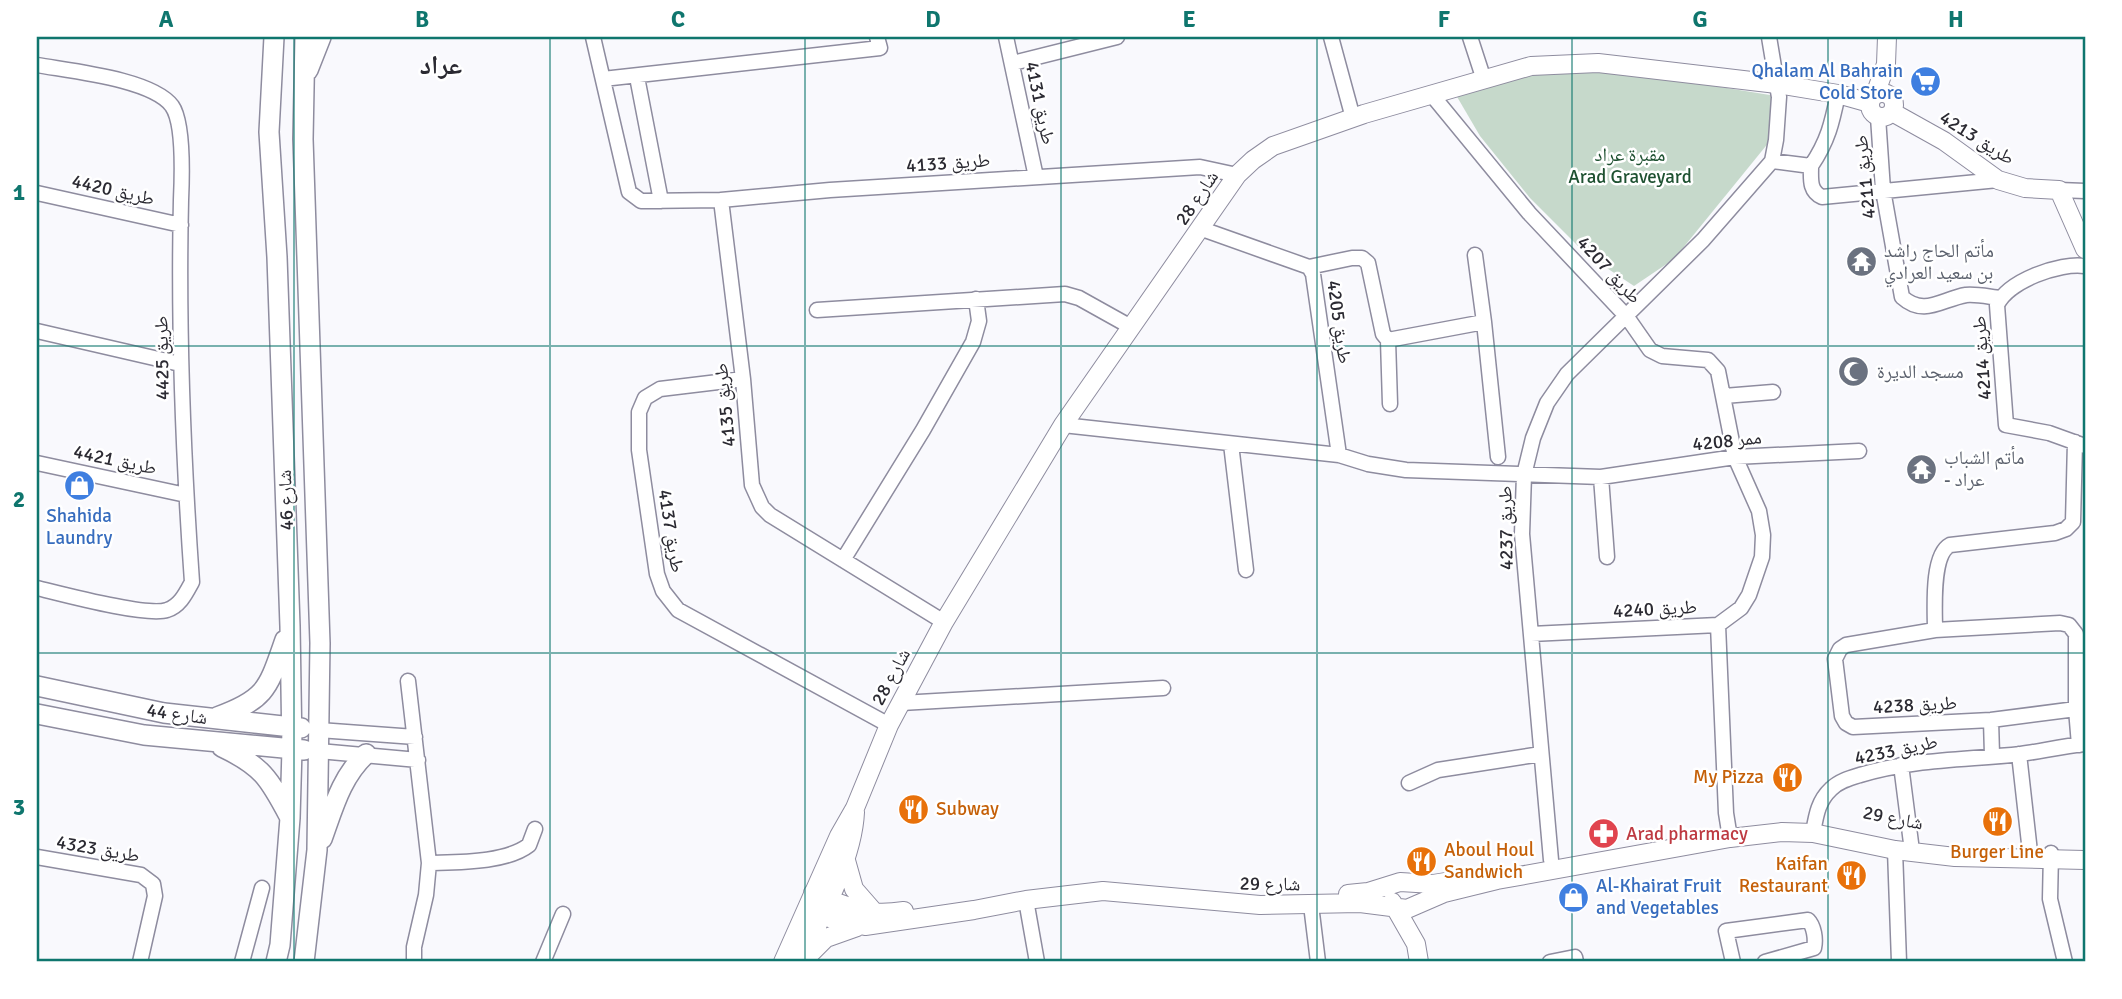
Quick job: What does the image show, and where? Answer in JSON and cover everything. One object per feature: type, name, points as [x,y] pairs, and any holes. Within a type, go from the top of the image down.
[{"type":"main road","name":"شارع 46","points":[[274,37],[269,132],[277,257],[292,727],[290,818],[280,945],[276,962]]},
{"type":"main road","name":"شارع 46","points":[[304,37],[302,84],[320,643],[317,850],[304,962]]},
{"type":"main road","points":[[302,84],[321,37]]},
{"type":"main road","points":[[212,718],[240,709],[261,695],[271,680],[290,626]]},
{"type":"main road","name":"شارع 44","points":[[37,686],[121,705],[319,730]]},
{"type":"main road","name":"شارع 44","points":[[37,713],[117,731],[318,751]]},
{"type":"main road","points":[[208,741],[252,763],[261,771],[271,781],[290,818]]},
{"type":"main road","points":[[317,850],[341,788],[352,767],[366,754]]},
{"type":"street","name":"طريق 4133","points":[[593,37],[629,192],[641,201],[721,200],[830,190],[1200,167],[1237,175]]},
{"type":"street","points":[[603,79],[880,48],[877,37]]},
{"type":"street","name":"طريق 4131","points":[[1006,37],[1036,177]]},
{"type":"street","points":[[1013,63],[1118,37]]},
{"type":"street","points":[[1331,37],[1353,118]]},
{"type":"street","points":[[1470,37],[1484,80]]},
{"type":"street","points":[[1769,37],[1777,84],[1776,139],[1772,161],[1811,166]]},
{"type":"street","points":[[1881,105],[1891,74],[1886,64],[1887,37]]},
{"type":"street","name":"شارع 28","points":[[801,962],[842,828],[855,808],[889,725],[944,622],[1063,425],[1202,229],[1237,175],[1253,160],[1273,146],[1353,118],[1531,66],[1598,63],[1838,93],[1881,105]]},
{"type":"street","name":"طريق 4425","points":[[37,65],[124,81],[159,94],[173,107],[178,122],[182,168],[180,364],[192,582],[183,599],[167,610],[146,612],[37,588]]},
{"type":"street","points":[[637,76],[661,201]]},
{"type":"street","points":[[1838,93],[1831,131],[1811,166],[1812,186],[1815,193],[1822,197],[1998,180]]},
{"type":"street","name":"طريق 4207","points":[[1432,95],[1529,213],[1627,317],[1650,350],[1662,356],[1699,358],[1713,364],[1718,371],[1724,396],[1735,457]]},
{"type":"street","name":"طريق 4213","points":[[1881,105],[1944,141],[1998,180],[2025,188],[2085,191]]},
{"type":"street","name":"طريق 4211","points":[[1881,105],[1883,190],[1902,298],[1920,307],[1932,307],[1967,295],[2000,298]]},
{"type":"street","name":"طريق 4237","points":[[1551,864],[1522,534],[1524,475],[1533,438],[1547,403],[1566,374],[1703,240],[1772,161]]},
{"type":"street","points":[[2059,190],[2085,249]]},
{"type":"street","name":"طريق 4420","points":[[37,193],[181,225]]},
{"type":"street","name":"طريق 4135","points":[[721,200],[743,379],[752,485],[762,506],[770,515],[944,622]]},
{"type":"street","name":"طريق 4205","points":[[1202,229],[1309,267],[1313,274],[1339,455]]},
{"type":"street","points":[[1475,255],[1498,457]]},
{"type":"street","points":[[1309,267],[1352,258],[1362,258],[1368,263],[1384,334],[1388,340],[1390,404]]},
{"type":"street","name":"طريق 4214","points":[[2080,444],[2049,433],[2006,425],[1997,305],[2000,298],[2015,286],[2040,274],[2073,264],[2085,266]]},
{"type":"street","points":[[817,310],[1065,293],[1131,327]]},
{"type":"street","points":[[843,561],[973,342],[979,321],[976,299]]},
{"type":"street","points":[[1388,340],[1484,322]]},
{"type":"street","points":[[37,331],[180,364]]},
{"type":"street","name":"طريق 4137","points":[[743,379],[660,389],[645,398],[639,412],[639,450],[657,573],[663,591],[678,610],[889,725]]},
{"type":"street","points":[[1724,396],[1773,392]]},
{"type":"street","points":[[1063,425],[1339,455],[1368,464],[1406,470],[1524,475]]},
{"type":"street","points":[[1231,444],[1246,570]]},
{"type":"street","points":[[1935,630],[1939,555],[1943,549],[1950,545],[2055,533],[2066,529],[2073,522],[2080,444]]},
{"type":"street","name":"ممر 4208","points":[[1524,475],[1601,477],[1735,457],[1859,452]]},
{"type":"street","name":"طريق 4240","points":[[1531,634],[1718,625],[1741,608],[1749,596],[1762,557],[1763,535],[1759,511],[1735,457]]},
{"type":"street","name":"طريق 4421","points":[[37,463],[186,495]]},
{"type":"street","points":[[1601,477],[1607,558]]},
{"type":"street","name":"طريق 4238","points":[[2076,709],[1991,720],[1862,728],[1846,723],[1842,716],[1835,659],[1840,649],[1846,645],[1935,630],[2060,623],[2069,625],[2076,634],[2076,709],[2082,744]]},
{"type":"street","points":[[1718,625],[1729,834]]},
{"type":"street","points":[[408,681],[429,863],[426,895],[414,947],[414,962]]},
{"type":"street","points":[[901,703],[1163,688]]},
{"type":"street","points":[[1991,720],[1992,755]]},
{"type":"street","points":[[319,730],[415,737]]},
{"type":"street","name":"طريق 4233","points":[[1814,828],[1822,799],[1837,784],[1874,771],[1927,760],[2019,754],[2082,744]]},
{"type":"street","points":[[318,751],[418,760]]},
{"type":"street","points":[[1409,783],[1438,769],[1541,754]]},
{"type":"street","points":[[2019,754],[2031,852]]},
{"type":"street","points":[[1899,962],[1903,847],[1901,765]]},
{"type":"street","name":"شارع 28","points":[[783,962],[845,858],[852,841],[855,808]]},
{"type":"street","name":"شارع 29","points":[[870,919],[903,911],[1091,880],[1282,898],[1359,893],[1392,884],[1443,883],[1792,821],[1955,857],[2051,857],[2085,860]]},
{"type":"street","points":[[429,863],[472,861],[509,855],[529,845],[535,829]]},
{"type":"street","name":"شارع 29","points":[[1903,847],[2031,852],[2051,857],[2085,853]]},
{"type":"street","points":[[2051,857],[2050,899],[2065,962]]},
{"type":"street","points":[[801,962],[826,938],[870,919],[854,889],[845,858]]},
{"type":"street","name":"طريق 4323","points":[[37,861],[141,875],[153,884],[155,896],[140,962]]},
{"type":"street","name":"شارع 29","points":[[817,903],[862,911],[870,919],[974,910],[1026,900],[1103,891],[1225,903],[1360,903],[1408,909],[1451,891],[1551,864]]},
{"type":"street","points":[[1415,882],[1420,905],[1416,944],[1419,962]]},
{"type":"street","points":[[1392,884],[1391,896],[1395,909],[1416,944]]},
{"type":"street","points":[[242,962],[261,888]]},
{"type":"street","points":[[1026,900],[1037,962]]},
{"type":"street","points":[[1311,905],[1318,962]]},
{"type":"street","points":[[543,962],[563,914]]},
{"type":"street","points":[[1732,962],[1726,931],[1808,920],[1812,924],[1814,948],[1765,962]]},
{"type":"street","points":[[1550,962],[1575,957],[1576,962]]},
{"type":"green space","name":"مقبرة عراد Arad Graveyard","points":[[1603,68],[1776,96],[1774,136],[1674,259],[1634,286],[1587,255],[1530,198],[1480,136],[1456,95],[1537,73]]},
{"type":"place","name":"Qhalam Al Bahrain Cold Store","points":[[1926,82]]},
{"type":"place","name":"مأتم الحاج راشد بن سعيد العرادي","points":[[1861,262]]},
{"type":"place","name":"مسجد الديرة","points":[[1854,372]]},
{"type":"place","name":"مأتم الشباب - عراد","points":[[1921,469]]},
{"type":"place","name":"Shahida Laundry","points":[[79,485]]},
{"type":"place","name":"My Pizza","points":[[1787,777]]},
{"type":"place","name":"Subway","points":[[913,809]]},
{"type":"place","name":"Burger Line","points":[[1997,821]]},
{"type":"place","name":"Arad pharmacy","points":[[1603,834]]},
{"type":"place","name":"Aboul Houl Sandwich","points":[[1421,861]]},
{"type":"place","name":"Kaifan Restaurant","points":[[1851,875]]},
{"type":"place","name":"Al-Khairat Fruit and Vegetables","points":[[1573,897]]},
{"type":"district","name":"عراد","points":[[441,66]]}]
